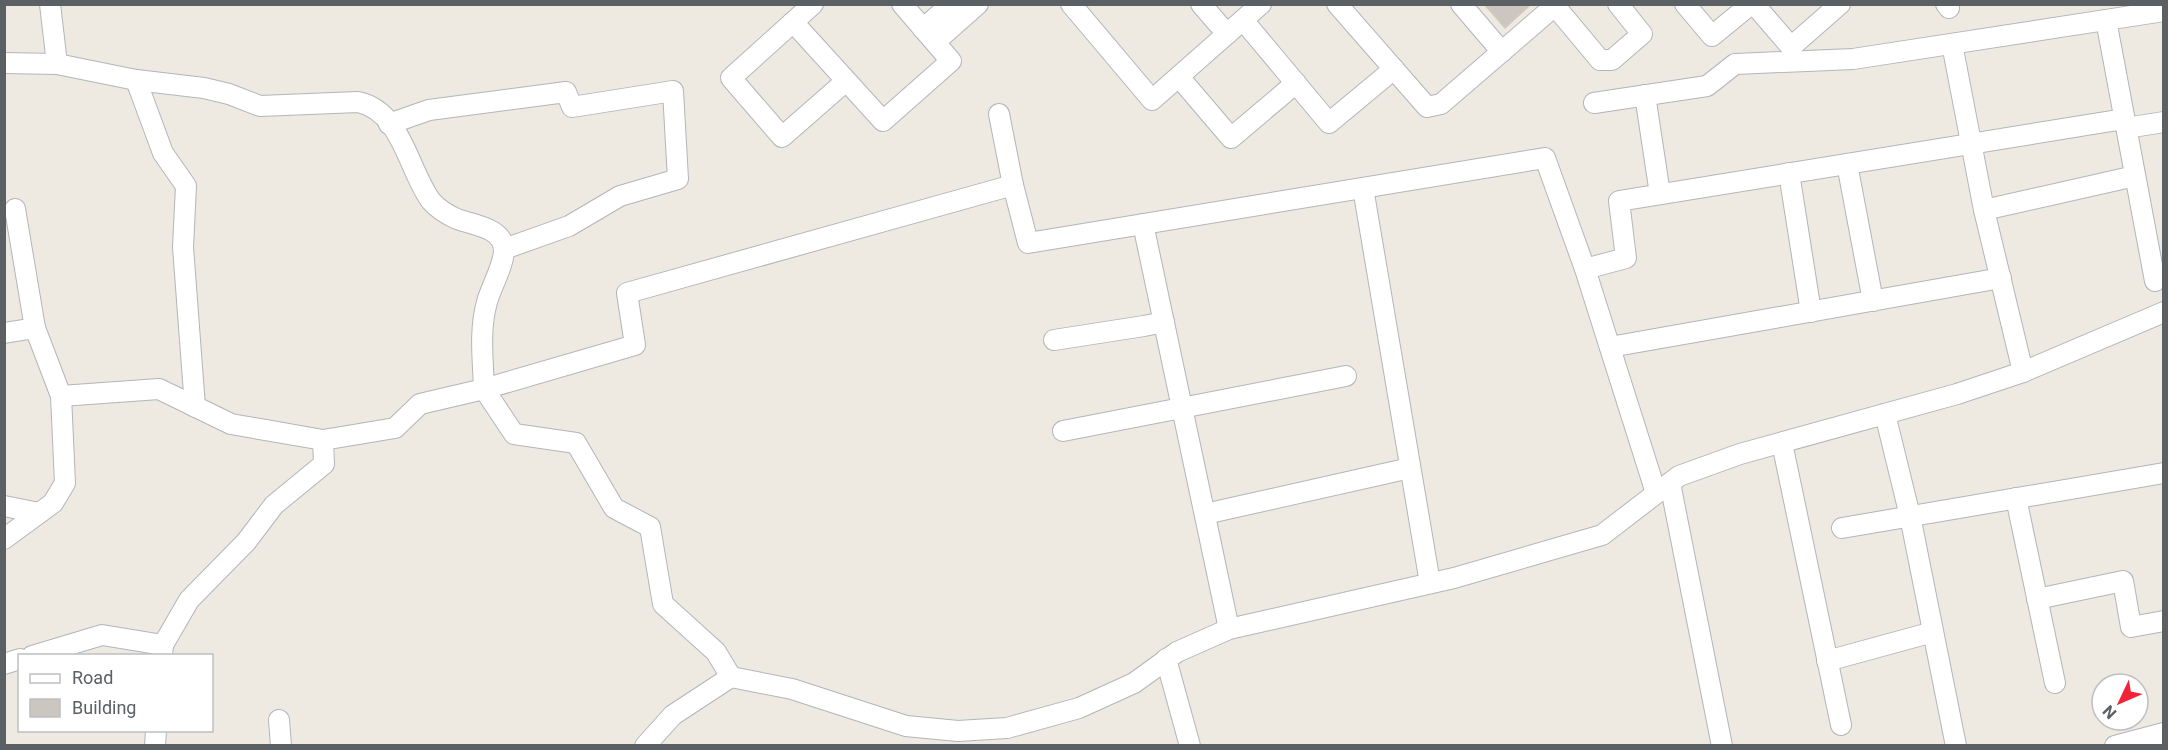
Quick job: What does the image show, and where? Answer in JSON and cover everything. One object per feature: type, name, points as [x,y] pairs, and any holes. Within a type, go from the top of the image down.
[{"type":"street","points":[[50,4],[57,64]]},
{"type":"street","points":[[813,4],[730,78],[782,137],[846,81]]},
{"type":"street","points":[[793,22],[883,121],[951,61],[902,4]]},
{"type":"street","points":[[929,35],[951,4]]},
{"type":"street","points":[[929,35],[978,4]]},
{"type":"street","points":[[1071,4],[1152,100],[1261,4]]},
{"type":"street","points":[[1201,4],[1227,34]]},
{"type":"street","points":[[1337,4],[1427,107],[1441,104],[1556,5],[1600,60],[1612,60],[1642,34],[1618,4]]},
{"type":"street","points":[[1461,4],[1502,52]]},
{"type":"street","points":[[1685,4],[1712,36],[1752,4],[1791,47],[1828,8]]},
{"type":"street","points":[[1594,103],[1707,86],[1735,64],[1853,59],[2163,11]]},
{"type":"street","points":[[1243,20],[1329,123],[1394,69]]},
{"type":"street","points":[[2106,20],[2155,281]]},
{"type":"street","points":[[1952,44],[1984,210],[2023,372]]},
{"type":"street","points":[[4,63],[57,64],[136,80],[204,88],[230,94],[260,106],[358,102],[375,108],[389,124],[409,156],[420,184],[433,203],[457,219],[493,231],[504,249],[486,303],[482,325],[484,388],[514,434],[576,443],[614,508],[650,527],[663,604],[716,652],[731,677]]},
{"type":"street","points":[[1179,76],[1231,138],[1296,82]]},
{"type":"street","points":[[136,80],[163,153],[186,186],[183,247],[195,407]]},
{"type":"street","points":[[389,124],[429,110],[566,92],[572,107],[674,91],[678,179],[620,196],[569,226],[504,249]]},
{"type":"street","points":[[1645,95],[1660,194]]},
{"type":"street","points":[[999,114],[1013,185],[1028,243],[1545,158],[1610,347],[1663,488],[1722,746]]},
{"type":"street","points":[[1585,269],[1626,258],[1619,201],[1970,144],[2125,123],[2163,122]]},
{"type":"street","points":[[1847,164],[1873,301]]},
{"type":"street","points":[[1789,173],[1810,312]]},
{"type":"street","points":[[1984,210],[2135,176]]},
{"type":"street","points":[[61,396],[159,389],[231,424],[322,440],[394,428],[420,404],[635,345],[627,293],[1013,185]]},
{"type":"street","points":[[1363,188],[1430,583]]},
{"type":"street","points":[[4,539],[54,503],[65,483],[61,396],[35,328],[15,209]]},
{"type":"street","points":[[1143,224],[1230,629]]},
{"type":"street","points":[[1610,347],[2001,278]]},
{"type":"street","points":[[653,742],[673,715],[731,677],[792,689],[906,726],[960,738],[1079,708],[1134,683],[1177,652],[1230,629],[1454,578],[1602,535],[1679,476],[1689,472],[1740,454],[1957,394],[2023,372],[2163,312]]},
{"type":"street","points":[[1054,340],[1164,322]]},
{"type":"street","points":[[4,333],[35,328]]},
{"type":"street","points":[[1063,431],[1346,376]]},
{"type":"street","points":[[1885,414],[1910,516],[1956,746]]},
{"type":"street","points":[[39,654],[102,635],[162,650],[189,600],[246,542],[274,505],[324,464],[322,440]]},
{"type":"street","points":[[1782,443],[1841,725]]},
{"type":"street","points":[[1205,514],[1410,468]]},
{"type":"street","points":[[1842,528],[2163,472]]},
{"type":"street","points":[[2016,498],[2055,683]]},
{"type":"street","points":[[4,506],[39,513]]},
{"type":"street","points":[[2037,599],[2123,581],[2131,627],[2163,621]]},
{"type":"street","points":[[1827,661],[1933,632]]},
{"type":"street","points":[[1166,659],[1190,746]]},
{"type":"street","points":[[279,720],[280,746]]},
{"type":"street","points":[[2115,746],[2163,733]]},
{"type":"building","points":[[1484,4],[1531,4],[1505,28]]}]
